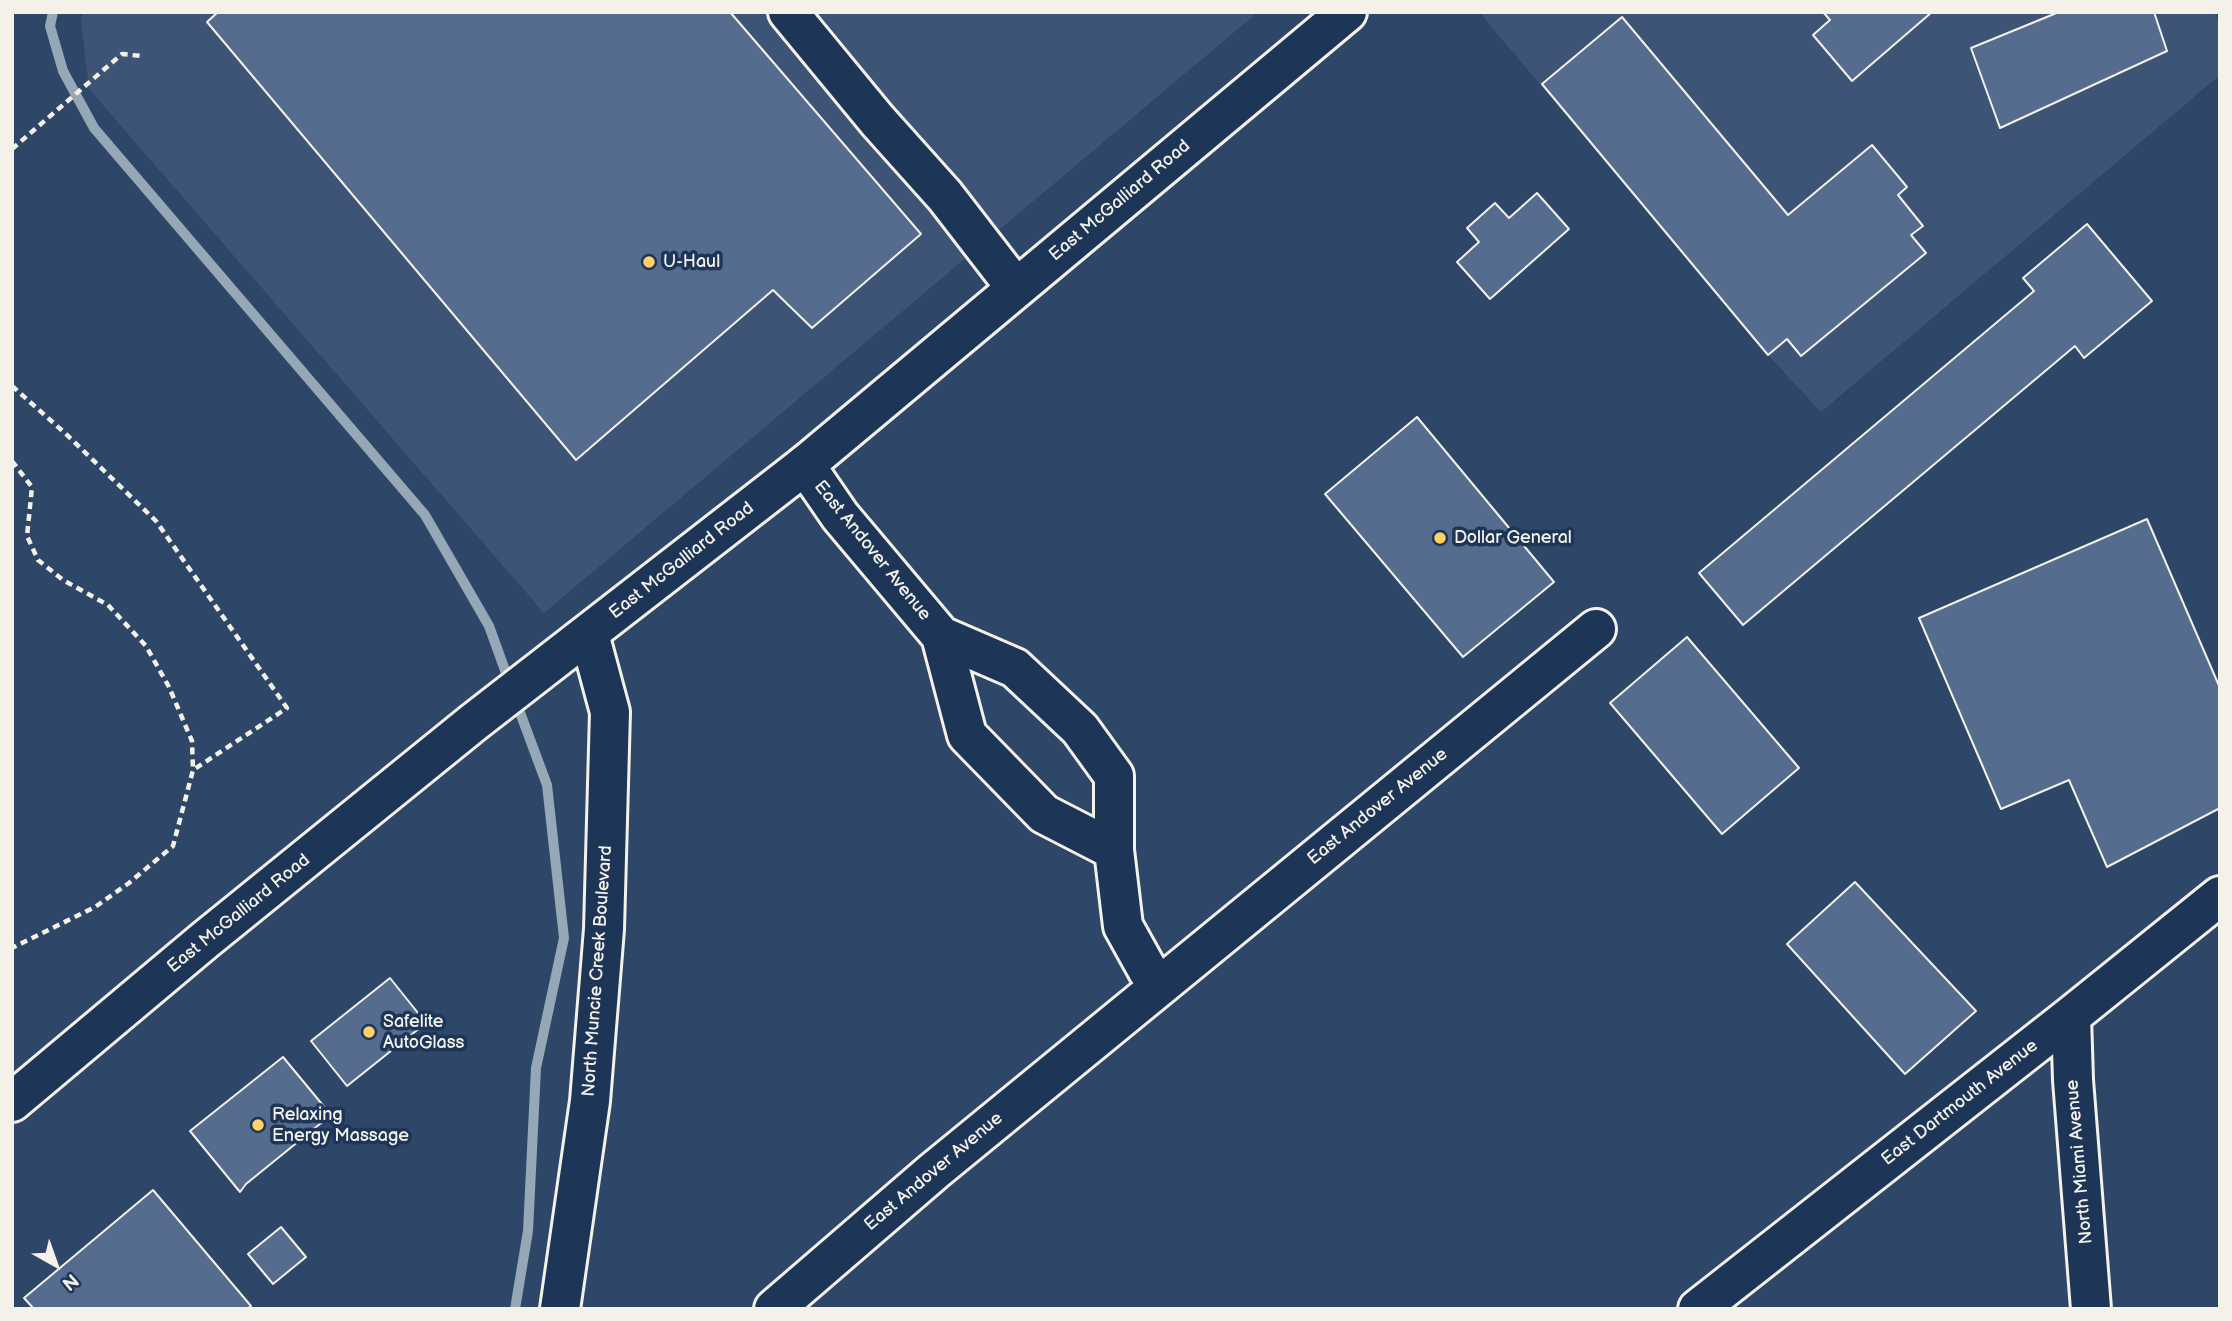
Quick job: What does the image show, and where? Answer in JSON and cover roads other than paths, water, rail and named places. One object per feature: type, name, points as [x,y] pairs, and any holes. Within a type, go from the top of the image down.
[{"type":"street","points":[[788,12],[877,120],[945,196],[1016,288]]},
{"type":"street","name":"East McGalliard Road","points":[[12,1102],[205,940],[474,722],[805,465],[1347,12]]},
{"type":"street","name":"East Andover Avenue","points":[[805,465],[840,516],[941,636],[967,735],[1044,814],[1114,850]]},
{"type":"street","name":"East Andover Avenue","points":[[774,1309],[934,1171],[1596,629]]},
{"type":"street","name":"North Muncie Creek Boulevard","points":[[560,1309],[590,1101],[604,929],[610,712],[589,634]]},
{"type":"street","name":"East Andover Avenue","points":[[941,636],[1015,668],[1080,729],[1114,776],[1114,850],[1123,926],[1137,953],[1161,984]]},
{"type":"street","name":"East Dartmouth Avenue","points":[[1698,1309],[2220,896]]},
{"type":"street","name":"North Miami Avenue","points":[[2071,1016],[2073,1080],[2091,1309]]},
{"type":"waterway","points":[[53,12],[50,26],[63,71],[94,128],[425,515],[489,626],[510,684]]},
{"type":"waterway","points":[[515,699],[547,785],[564,938],[536,1068],[528,1231],[515,1309]]},
{"type":"place","name":"U-Haul","points":[[649,262]]},
{"type":"place","name":"Dollar General","points":[[1440,538]]},
{"type":"place","name":"Safelite AutoGlass","points":[[369,1032]]},
{"type":"place","name":"Relaxing Energy Massage","points":[[258,1125]]}]
